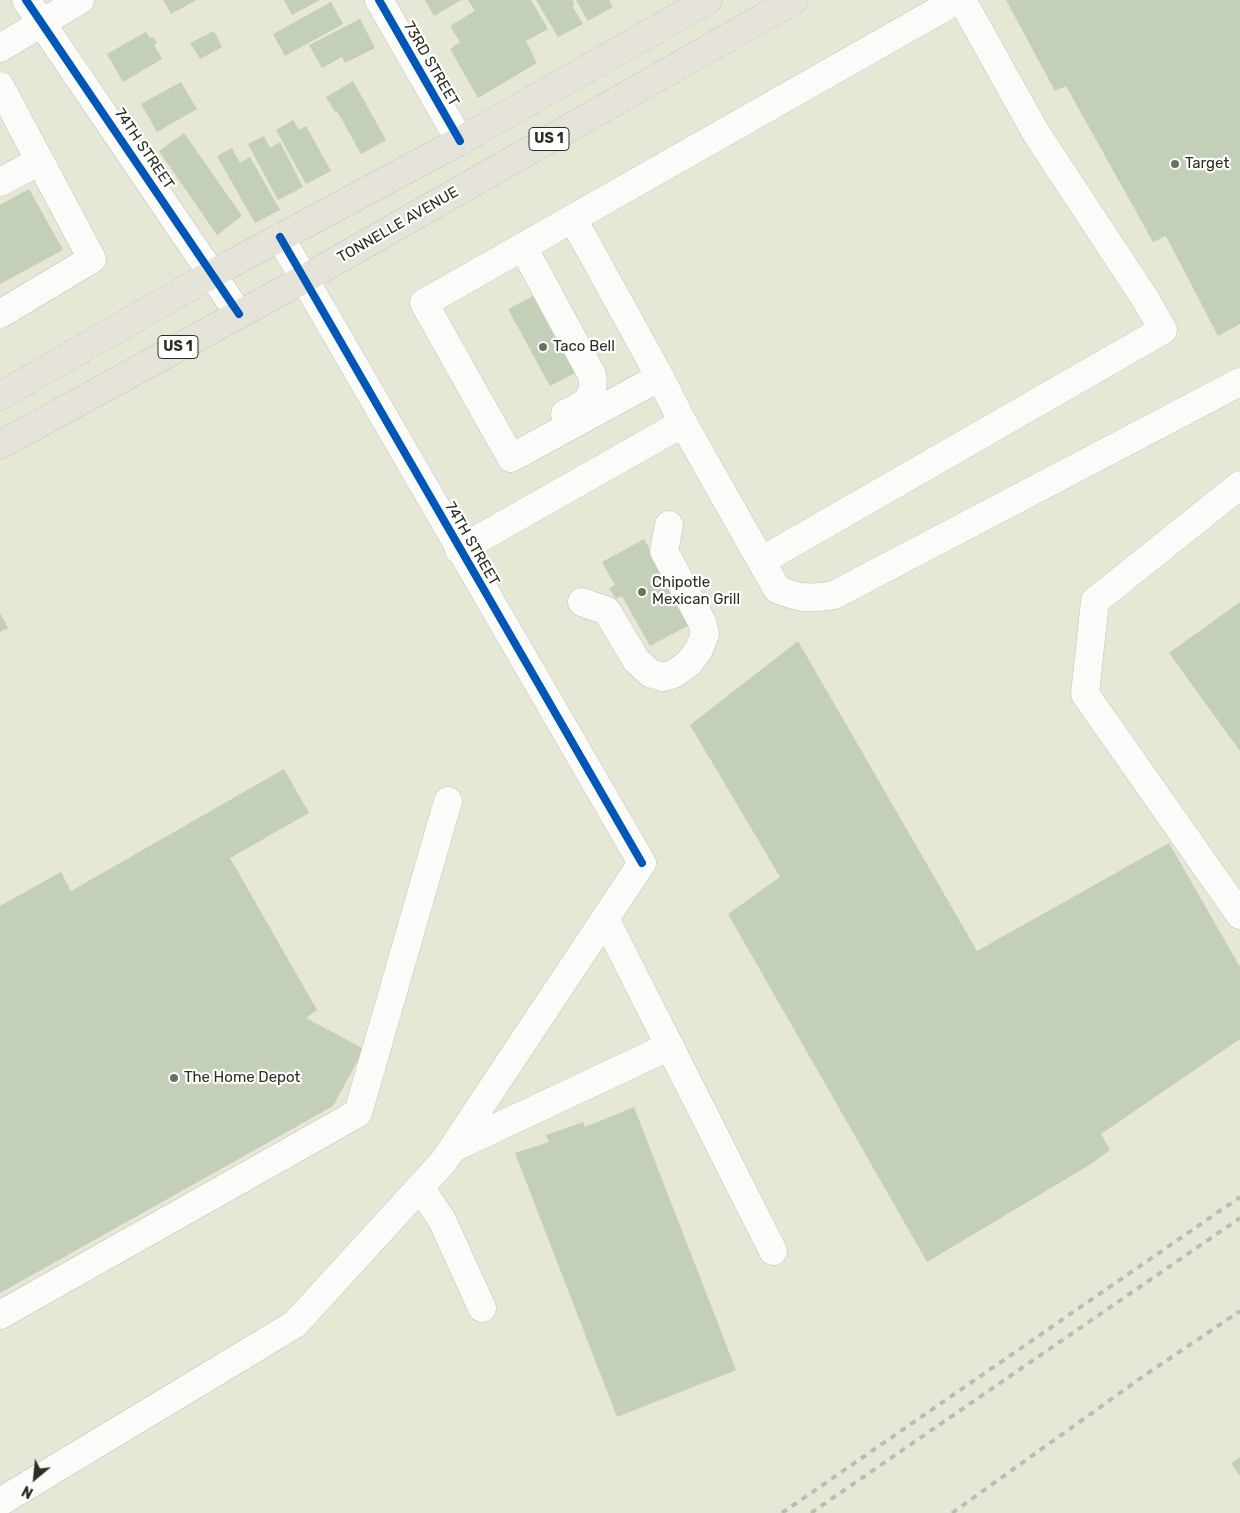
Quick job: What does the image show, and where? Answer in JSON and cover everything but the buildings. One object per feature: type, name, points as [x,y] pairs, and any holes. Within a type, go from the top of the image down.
[{"type":"main road","name":"US 1","points":[[6,388],[280,237],[460,141],[708,0]]},
{"type":"main road","name":"TONNELLE AVENUE","points":[[0,445],[304,279],[794,0]]},
{"type":"street","name":"74TH STREET","points":[[26,0],[239,314]]},
{"type":"street","points":[[0,48],[80,0]]},
{"type":"street","name":"73RD STREET","points":[[379,0],[460,141]]},
{"type":"street","points":[[507,451],[424,303],[957,0]]},
{"type":"street","points":[[761,561],[1163,330],[1146,300],[1036,134],[962,0]]},
{"type":"street","points":[[0,86],[92,259],[0,314]]},
{"type":"street","points":[[0,182],[40,161]]},
{"type":"street","points":[[573,219],[683,423],[777,589],[793,596],[813,599],[834,595],[1240,382]]},
{"type":"street","name":"74TH STREET","points":[[280,237],[642,863],[605,918]]},
{"type":"street","points":[[507,451],[584,404],[589,399],[594,385],[588,366],[523,247]]},
{"type":"street","points":[[507,451],[660,378]]},
{"type":"street","points":[[460,550],[683,423]]},
{"type":"street","points":[[1240,485],[1095,601],[1085,694],[1240,916]]},
{"type":"street","points":[[582,602],[607,611],[636,660],[650,673],[663,676],[674,674],[689,663],[699,649],[705,634],[702,622],[664,551],[669,526]]},
{"type":"street","points":[[0,1315],[358,1113],[448,801]]},
{"type":"street","points":[[0,1502],[295,1324],[444,1161],[605,918],[773,1251]]},
{"type":"street","points":[[453,1148],[670,1046]]},
{"type":"street","points":[[420,1187],[442,1220],[482,1308]]},
{"type":"railway","points":[[782,1513],[1240,1197]]},
{"type":"railway","points":[[811,1513],[1240,1218]]},
{"type":"railway","points":[[952,1513],[1148,1373],[1240,1311]]},
{"type":"cycle path","points":[[26,0],[239,314]]},
{"type":"cycle path","points":[[379,0],[460,141]]},
{"type":"cycle path","points":[[280,237],[642,863]]},
{"type":"place","name":"Target","points":[[1175,164]]},
{"type":"place","name":"Taco Bell","points":[[543,347]]},
{"type":"place","name":"Chipotle Mexican Grill","points":[[642,592]]},
{"type":"place","name":"The Home Depot","points":[[174,1078]]}]
